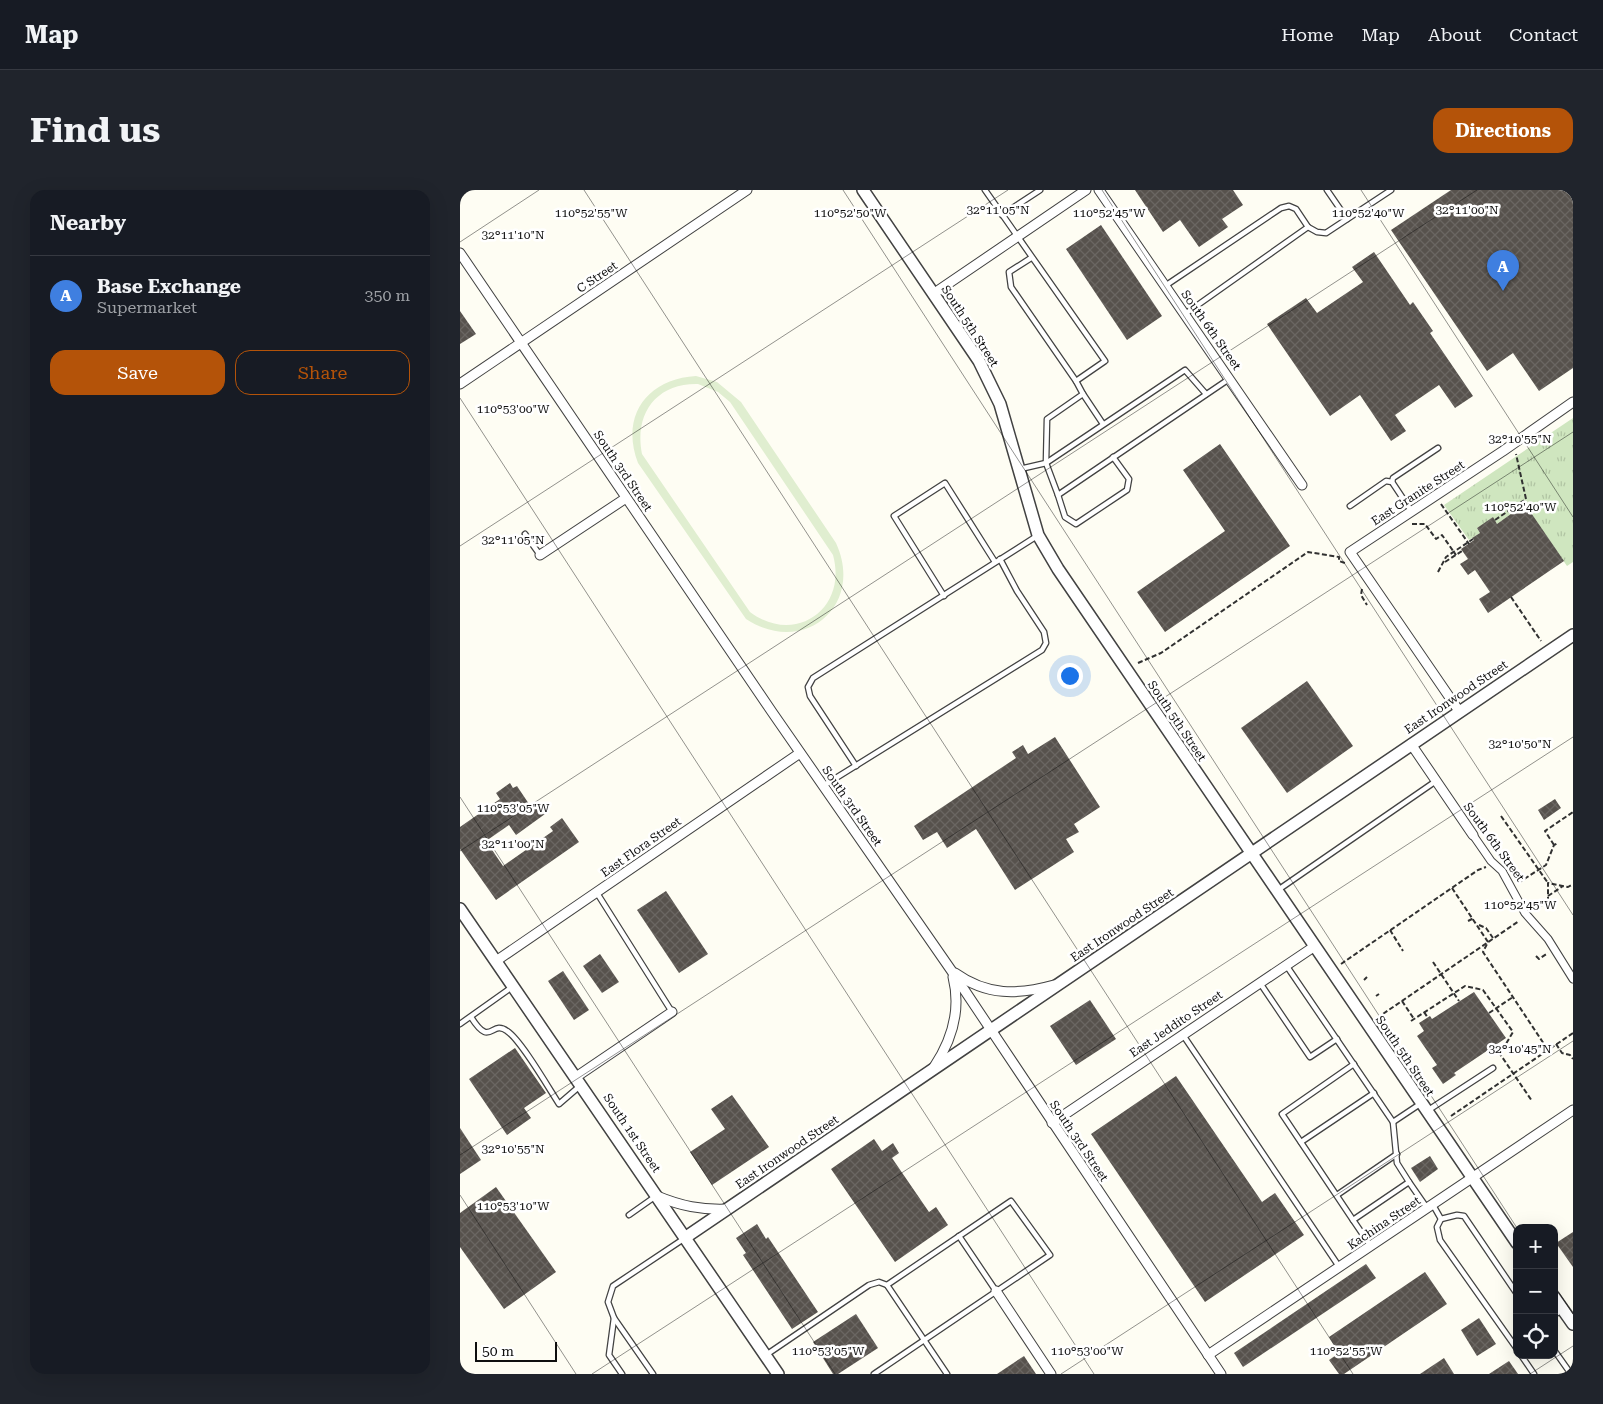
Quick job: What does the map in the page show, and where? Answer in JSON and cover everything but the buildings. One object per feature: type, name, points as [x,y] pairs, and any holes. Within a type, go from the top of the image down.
[{"type":"street","name":"C Street","points":[[460,384],[747,190]]},
{"type":"street","name":"South 5th Street","points":[[864,190],[984,370],[1000,404],[1038,535],[1058,569],[1423,1108],[1513,1237]]},
{"type":"street","points":[[933,294],[1086,190]]},
{"type":"street","name":"South 6th Street","points":[[1099,190],[1302,485]]},
{"type":"street","name":"South 3rd Street","points":[[460,253],[800,753],[951,970],[1221,1374]]},
{"type":"street","name":"East Granite Street","points":[[1459,711],[1350,552],[1436,496],[1573,402]]},
{"type":"street","points":[[540,555],[626,498]]},
{"type":"street","name":"East Ironwood Street","points":[[686,1237],[1573,635]]},
{"type":"street","name":"South 6th Street","points":[[1411,744],[1473,835],[1512,887],[1528,915],[1554,949],[1573,979]]},
{"type":"street","name":"East Flora Street","points":[[496,960],[800,753]]},
{"type":"street","name":"South 1st Street","points":[[460,910],[579,1080],[778,1374]]},
{"type":"street","name":"East Jeddito Street","points":[[1052,1123],[1314,946]]},
{"type":"street","points":[[951,970],[973,984],[994,992],[1020,992],[1061,983]]},
{"type":"street","points":[[932,1070],[948,1041],[954,1021],[956,1002],[951,970]]},
{"type":"street","points":[[579,1080],[672,1012]]},
{"type":"street","name":"Kachina Street","points":[[1208,1355],[1372,1247],[1573,1110]]},
{"type":"street","points":[[657,1196],[702,1210],[727,1209]]},
{"type":"street","points":[[996,1291],[1051,1374]]},
{"type":"street","points":[[1559,1312],[1573,1324]]},
{"type":"lane","points":[[985,190],[1030,258],[1105,361],[1076,381]]},
{"type":"lane","points":[[1002,215],[1040,190]]},
{"type":"lane","points":[[1327,190],[1347,219]]},
{"type":"lane","points":[[1165,286],[1280,208],[1288,206],[1296,209],[1308,227],[1317,232],[1326,233],[1391,190]]},
{"type":"lane","points":[[1185,314],[1308,227]]},
{"type":"lane","points":[[1030,258],[1009,272],[1011,287],[1076,381],[1103,424]]},
{"type":"lane","points":[[1020,469],[1046,463],[1185,370],[1206,394]]},
{"type":"lane","points":[[1058,495],[1230,379]]},
{"type":"lane","points":[[1083,394],[1046,419],[1046,463],[1065,517],[1076,524],[1127,490],[1129,479],[1114,457]]},
{"type":"lane","points":[[1392,482],[1392,478],[1438,448]]},
{"type":"lane","points":[[1350,506],[1386,482],[1392,482]]},
{"type":"lane","points":[[1392,482],[1412,512]]},
{"type":"lane","points":[[823,786],[1042,650],[1046,643],[1044,632],[945,484],[894,516],[944,596]]},
{"type":"lane","points":[[525,534],[540,555]]},
{"type":"lane","points":[[856,766],[810,696],[808,687],[813,678],[1038,535]]},
{"type":"lane","points":[[1276,891],[1436,781]]},
{"type":"lane","points":[[597,892],[672,1012]]},
{"type":"lane","points":[[1286,965],[1393,1122],[1397,1163],[1409,1182],[1441,1219]]},
{"type":"lane","points":[[1260,982],[1310,1056],[1337,1039]]},
{"type":"lane","points":[[460,1024],[514,986]]},
{"type":"lane","points":[[471,1017],[482,1032],[486,1034],[501,1028],[511,1035],[559,1104],[579,1080]]},
{"type":"lane","points":[[1183,1035],[1340,1268]]},
{"type":"lane","points":[[1354,1064],[1282,1114],[1372,1247]]},
{"type":"lane","points":[[1393,1122],[1423,1108],[1493,1068]]},
{"type":"lane","points":[[1301,1142],[1374,1093]]},
{"type":"lane","points":[[1337,1195],[1397,1154]]},
{"type":"lane","points":[[1353,1220],[1409,1182]]},
{"type":"lane","points":[[629,1215],[657,1196]]},
{"type":"lane","points":[[874,1374],[1050,1255],[1012,1201],[887,1285]]},
{"type":"lane","points":[[1513,1288],[1464,1216],[1457,1214],[1441,1219],[1437,1227],[1440,1240],[1513,1340]]},
{"type":"lane","points":[[959,1236],[996,1291]]},
{"type":"lane","points":[[653,1374],[614,1318],[608,1302],[613,1286],[686,1237]]},
{"type":"lane","points":[[766,1356],[869,1285],[879,1282],[887,1285],[945,1373]]},
{"type":"lane","points":[[614,1318],[609,1355],[622,1374]]},
{"type":"lane","points":[[1558,1356],[1571,1374]]},
{"type":"lane","points":[[1524,1359],[1534,1374]]},
{"type":"path","points":[[1495,520],[1526,499],[1516,454]]},
{"type":"path","points":[[1436,496],[1469,543]]},
{"type":"path","points":[[1412,524],[1425,524],[1436,539],[1442,534],[1455,553]]},
{"type":"path","points":[[1455,553],[1473,539]]},
{"type":"path","points":[[1438,572],[1446,557],[1462,551]]},
{"type":"path","points":[[1138,663],[1161,653],[1308,552],[1339,557],[1339,561],[1346,563]]},
{"type":"path","points":[[1361,585],[1363,591],[1361,595],[1367,605]]},
{"type":"path","points":[[1511,598],[1541,641]]},
{"type":"path","points":[[1554,845],[1545,831],[1573,812]]},
{"type":"path","points":[[1377,1018],[1548,901],[1548,883],[1501,816]]},
{"type":"path","points":[[1512,887],[1546,865],[1554,845],[1558,843]]},
{"type":"path","points":[[1341,964],[1452,888],[1493,863]]},
{"type":"path","points":[[1548,883],[1564,886],[1567,890]]},
{"type":"path","points":[[1548,897],[1564,886],[1573,884]]},
{"type":"path","points":[[1452,888],[1479,925],[1488,942]]},
{"type":"path","points":[[1548,897],[1551,902]]},
{"type":"path","points":[[1462,912],[1466,909]]},
{"type":"path","points":[[1468,921],[1474,918]]},
{"type":"path","points":[[1479,925],[1486,928],[1494,938]]},
{"type":"path","points":[[1390,930],[1403,951]]},
{"type":"path","points":[[1488,942],[1483,952],[1548,1050]]},
{"type":"path","points":[[1536,956],[1539,959],[1554,949]]},
{"type":"path","points":[[1432,962],[1460,1001]]},
{"type":"path","points":[[1364,980],[1367,977]]},
{"type":"path","points":[[1411,1021],[1465,986],[1483,990],[1513,1032],[1500,1054]]},
{"type":"path","points":[[1489,1013],[1513,997]]},
{"type":"path","points":[[1402,1001],[1414,1019]]},
{"type":"path","points":[[1424,1012],[1428,1018]]},
{"type":"path","points":[[1451,1116],[1573,1033]]},
{"type":"path","points":[[1556,1044],[1562,1053],[1570,1055],[1573,1059]]},
{"type":"path","points":[[1494,1046],[1532,1101]]},
{"type":"green space","points":[[696,376],[717,382],[741,402],[836,543],[843,566],[842,587],[835,605],[823,619],[807,628],[788,632],[767,629],[746,619],[638,463],[633,446],[633,430],[636,416],[642,403],[651,392],[664,384]],"holes":[[[698,384],[718,392],[730,402],[833,555],[836,574],[833,591],[825,606],[814,616],[800,623],[784,625],[767,622],[750,612],[642,454],[641,426],[651,404],[660,395],[670,389],[683,385]]]},
{"type":"green space","points":[[1573,418],[1573,562],[1567,566],[1525,505],[1497,524],[1493,518],[1477,528],[1480,533],[1469,540],[1444,505]]},
{"type":"place","name":"Base Exchange","points":[[1503,291]]}]
